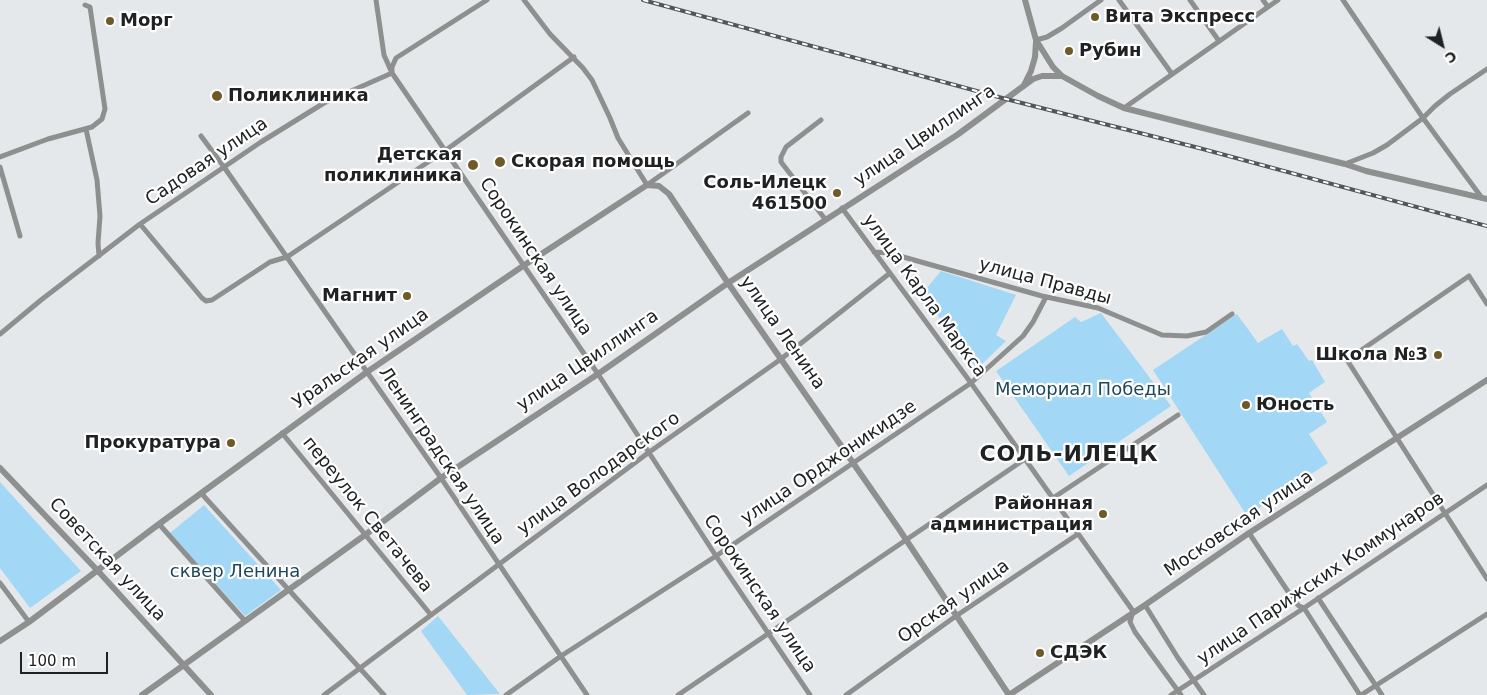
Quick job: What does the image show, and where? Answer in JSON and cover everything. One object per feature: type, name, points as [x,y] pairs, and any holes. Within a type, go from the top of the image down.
[{"type":"street","name":"Сорокинская улица","points":[[376,0],[384,55],[392,73],[598,374],[716,556],[810,695]]},
{"type":"street","points":[[392,73],[392,67],[396,58],[487,0]]},
{"type":"street","points":[[524,0],[550,34],[574,57],[592,80],[618,138],[647,185]]},
{"type":"street","points":[[1025,0],[1036,40],[1062,76],[1124,108],[1345,164],[1366,172],[1485,199]]},
{"type":"street","points":[[1036,40],[1047,37],[1062,28],[1102,0]]},
{"type":"street","points":[[1119,0],[1172,74]]},
{"type":"street","points":[[1190,0],[1219,41]]},
{"type":"street","points":[[1263,0],[1268,7]]},
{"type":"street","points":[[1124,108],[1278,0]]},
{"type":"street","points":[[1343,0],[1423,118],[1485,199]]},
{"type":"street","points":[[0,157],[48,139],[92,127],[102,120],[105,109],[90,7],[85,5]]},
{"type":"street","points":[[1024,86],[1035,57],[1036,40]]},
{"type":"street","points":[[140,224],[202,298],[212,300],[270,262],[287,257],[446,150],[574,57]]},
{"type":"street","points":[[1345,164],[1373,153],[1423,118],[1450,94],[1487,69]]},
{"type":"street","name":"Садовая улица","points":[[0,334],[140,224],[261,142],[324,104],[392,73]]},
{"type":"street","name":"улица Цвиллинга","points":[[142,695],[441,478],[598,374],[728,284],[825,219],[957,135],[1024,86],[1042,76],[1062,76]]},
{"type":"street","name":"Уральская улица","points":[[0,641],[29,622],[201,492],[367,372],[523,266],[647,185],[748,113]]},
{"type":"street","points":[[821,120],[786,147],[781,156],[781,162],[825,219]]},
{"type":"street","points":[[86,129],[97,180],[100,216],[99,256]]},
{"type":"street","name":"Ленинградская улица","points":[[200,136],[224,167],[441,478],[588,695]]},
{"type":"street","points":[[0,167],[20,236]]},
{"type":"street","name":"улица Ленина","points":[[647,185],[659,186],[669,194],[728,284],[854,463],[1009,695]]},
{"type":"street","name":"улица Карла Маркса","points":[[842,208],[971,383],[1133,611],[1130,622],[1135,632],[1179,693]]},
{"type":"street","name":"улица Правды","points":[[874,252],[889,253],[1046,297],[1098,308],[1162,335],[1187,336],[1206,332],[1232,314]]},
{"type":"street","name":"улица Володарского","points":[[324,695],[648,453],[781,358],[890,273]]},
{"type":"street","points":[[1487,304],[1469,276],[1347,360],[1487,579]]},
{"type":"street","name":"улица Орджоникидзе","points":[[506,695],[561,656],[716,556],[971,383],[1023,336],[1033,322],[1046,297]]},
{"type":"street","name":"Московская улица","points":[[1009,695],[1249,533],[1487,380]]},
{"type":"street","points":[[1053,498],[1178,415]]},
{"type":"street","name":"переулок Светачева","points":[[282,433],[431,615]]},
{"type":"street","points":[[678,695],[1025,459]]},
{"type":"street","name":"Советская улица","points":[[0,469],[98,571],[211,695]]},
{"type":"street","name":"улица Парижских Коммунаров","points":[[1171,695],[1179,693],[1193,680],[1487,485]]},
{"type":"street","points":[[201,492],[384,695]]},
{"type":"street","points":[[159,524],[246,621]]},
{"type":"street","points":[[1249,533],[1295,602],[1304,608],[1360,695],[1487,614]]},
{"type":"street","name":"Орская улица","points":[[846,695],[956,616],[1078,534]]},
{"type":"street","points":[[0,583],[29,622]]},
{"type":"street","points":[[1318,598],[1382,695]]},
{"type":"street","points":[[1145,605],[1204,695]]},
{"type":"green space","points":[[941,271],[1016,295],[996,335],[1006,341],[977,369],[922,294]]},
{"type":"green space","name":"Мемориал Победы","points":[[1101,313],[1171,406],[1069,476],[996,371],[1075,317],[1081,322]]},
{"type":"green space","name":"Юность","points":[[1237,314],[1258,343],[1282,329],[1293,346],[1297,344],[1309,361],[1312,360],[1325,382],[1309,393],[1327,422],[1309,434],[1328,463],[1247,516],[1153,370]]},
{"type":"green space","points":[[0,482],[81,571],[30,608],[0,568]]},
{"type":"green space","name":"сквер Ленина","points":[[204,505],[281,590],[245,616],[170,533]]},
{"type":"green space","points":[[438,616],[500,694],[467,695],[421,631]]},
{"type":"railway","points":[[643,0],[1006,99],[1199,148],[1487,226]]},
{"type":"place","name":"Вита Экспресс","points":[[1095,17]]},
{"type":"place","name":"Морг","points":[[110,21]]},
{"type":"place","name":"Рубин","points":[[1069,51]]},
{"type":"place","name":"Поликлиника","points":[[217,96]]},
{"type":"place","name":"Скорая помощь","points":[[500,162]]},
{"type":"place","name":"Детская поликлиника","points":[[473,165]]},
{"type":"place","name":"Соль-Илецк 461500","points":[[837,193]]},
{"type":"place","name":"Магнит","points":[[407,296]]},
{"type":"place","name":"Школа №3","points":[[1438,355]]},
{"type":"place","name":"Юность","points":[[1246,405]]},
{"type":"place","name":"Прокуратура","points":[[231,443]]},
{"type":"place","name":"Районная администрация","points":[[1103,514]]},
{"type":"place","name":"СДЭК","points":[[1040,653]]},
{"type":"district","name":"СОЛЬ-ИЛЕЦК","points":[[1069,455]]}]
